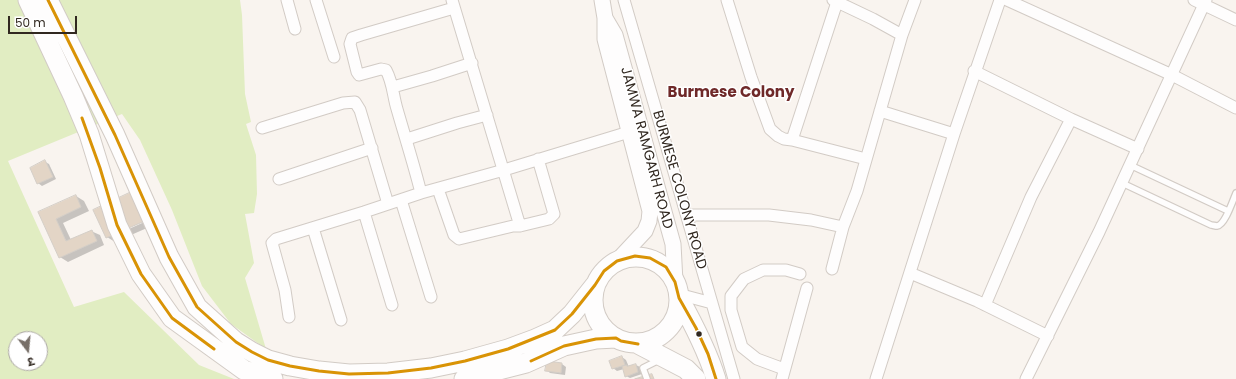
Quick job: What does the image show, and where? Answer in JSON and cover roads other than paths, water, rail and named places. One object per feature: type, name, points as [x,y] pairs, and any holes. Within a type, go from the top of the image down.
[{"type":"highway","points":[[28,0],[89,134],[117,225],[141,274],[172,318],[244,370],[273,379]]},
{"type":"highway","points":[[48,0],[115,135],[169,257],[197,307],[236,342],[258,355],[268,360],[290,366],[349,374],[388,373],[431,368],[465,361],[508,349],[555,330],[572,314],[604,271],[617,261],[635,256],[650,258],[666,267],[678,291],[677,315],[668,330],[654,339],[638,344]]},
{"type":"highway","points":[[595,285],[592,302],[596,318],[606,332],[621,341],[638,344],[665,357],[686,369],[695,379]]},
{"type":"highway","name":"JAMWA RAMGARH ROAD","points":[[678,291],[708,354],[716,379]]},
{"type":"highway","points":[[464,379],[526,363],[564,346],[596,339],[616,338]]},
{"type":"main road","name":"JAMWA RAMGARH ROAD","points":[[602,0],[605,18],[605,39],[650,211],[649,221],[645,231],[617,261]]},
{"type":"main road","name":"JAMWA RAMGARH ROAD","points":[[605,18],[615,35],[673,244],[678,291]]},
{"type":"street","points":[[286,0],[295,29]]},
{"type":"street","points":[[316,0],[334,58]]},
{"type":"street","name":"BURMESE COLONY ROAD","points":[[624,0],[734,379]]},
{"type":"street","points":[[727,0],[751,77],[770,129],[784,139],[866,159]]},
{"type":"street","points":[[832,270],[843,227],[857,191],[902,35],[915,0]]},
{"type":"street","points":[[876,379],[974,71],[1000,0]]},
{"type":"street","points":[[1007,0],[1172,75],[1236,108]]},
{"type":"street","points":[[792,140],[835,1],[902,35]]},
{"type":"street","points":[[1026,379],[1099,232],[1138,149],[1172,75],[1201,1],[1236,20]]},
{"type":"street","points":[[421,193],[407,139],[396,108],[390,77],[386,70],[381,68],[361,75],[357,72],[350,44],[352,38],[453,4],[520,226]]},
{"type":"street","points":[[393,87],[472,64]]},
{"type":"street","points":[[974,71],[1070,119],[1138,149]]},
{"type":"street","points":[[262,128],[343,103],[355,102],[360,110],[388,204]]},
{"type":"street","points":[[880,111],[954,134]]},
{"type":"street","points":[[407,139],[457,122],[487,115]]},
{"type":"street","points":[[985,305],[1031,197],[1070,119]]},
{"type":"street","points":[[289,317],[285,290],[272,243],[276,239],[421,193],[504,170],[629,132]]},
{"type":"street","points":[[279,179],[372,148]]},
{"type":"street","points":[[438,189],[454,235],[459,239],[549,219],[554,214],[538,159]]},
{"type":"street","points":[[401,200],[431,297]]},
{"type":"street","points":[[364,212],[392,305]]},
{"type":"street","points":[[687,215],[769,215],[811,220],[843,227]]},
{"type":"street","points":[[313,228],[341,320]]},
{"type":"street","points":[[800,274],[786,270],[763,270],[744,279],[731,296],[731,310],[742,347],[757,359],[783,374],[807,288]]},
{"type":"street","points":[[910,273],[985,305],[1048,336]]},
{"type":"street","points":[[678,291],[712,303]]},
{"type":"lane","points":[[1130,165],[1228,212]]},
{"type":"lane","points":[[1122,183],[1211,225],[1217,226],[1222,224],[1236,194]]},
{"type":"lane","points":[[647,379],[643,368],[665,357]]},
{"type":"district","name":"Burmese Colony","points":[[731,93]]}]
